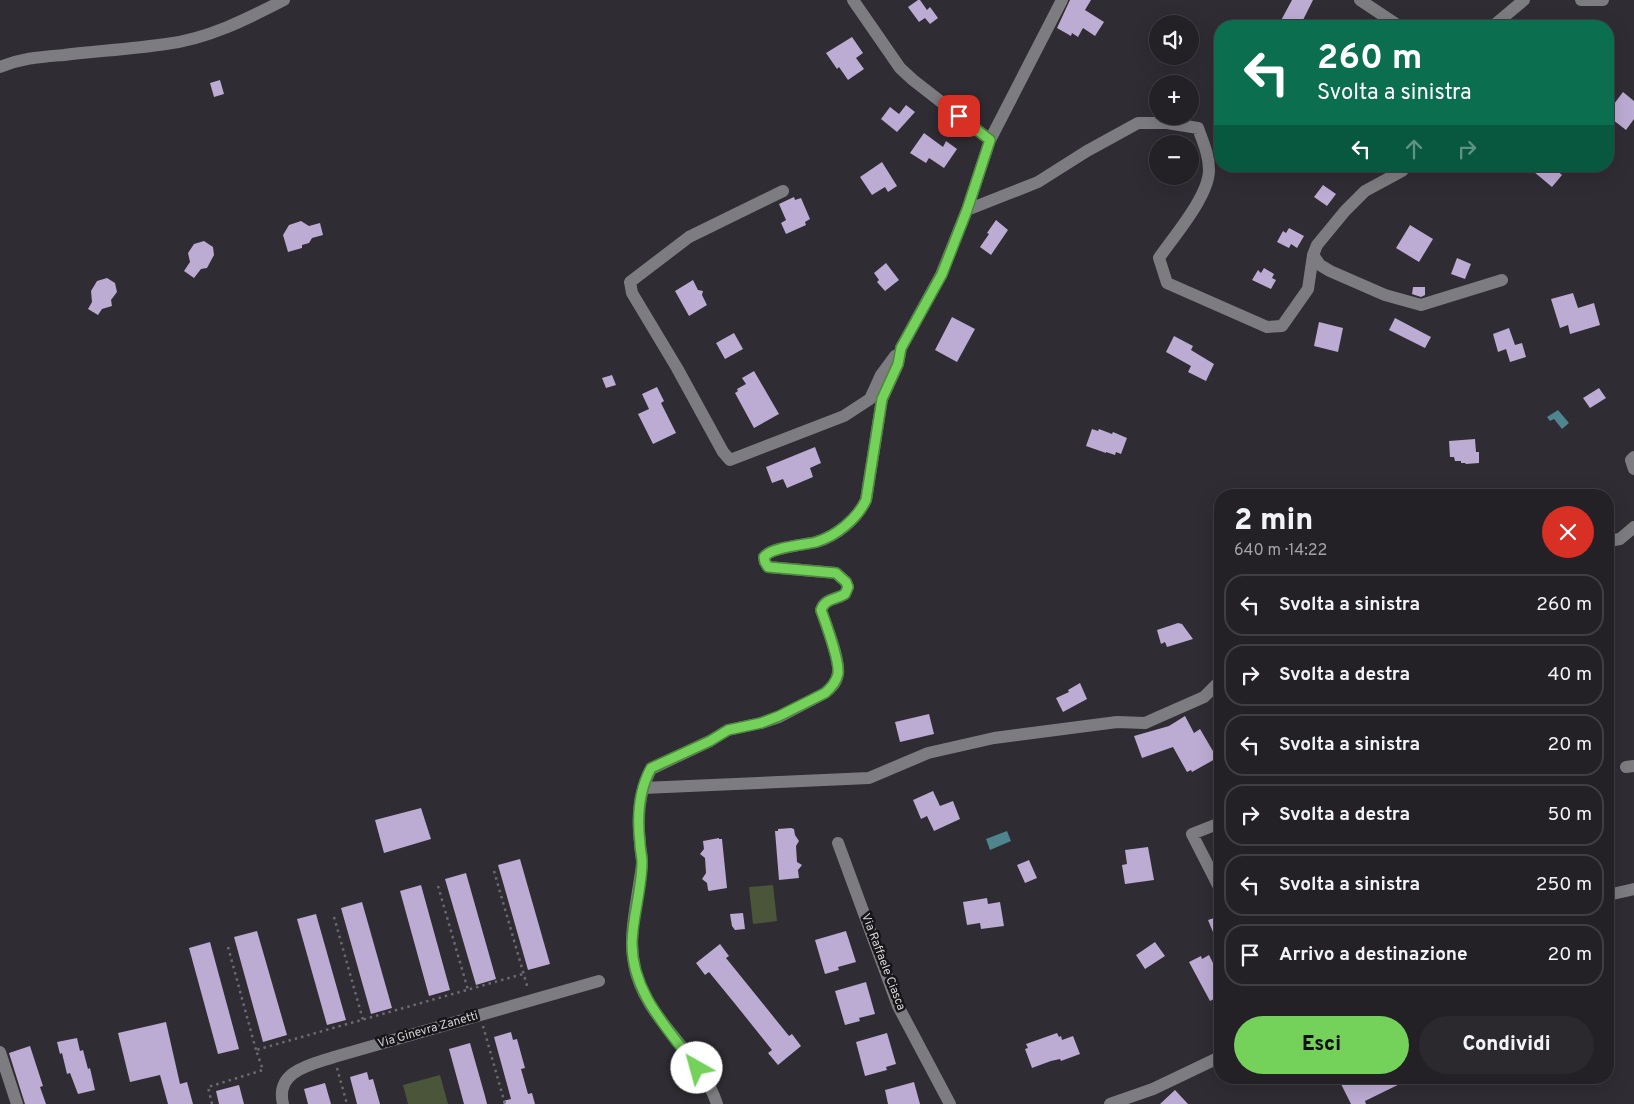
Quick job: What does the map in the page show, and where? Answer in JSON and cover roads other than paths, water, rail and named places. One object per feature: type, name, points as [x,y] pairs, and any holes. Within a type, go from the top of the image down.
[{"type":"street","points":[[0,67],[18,60],[168,44],[196,38],[225,29],[284,0]]},
{"type":"street","points":[[853,0],[900,68],[990,140]]},
{"type":"street","points":[[782,191],[689,238],[630,282],[632,292],[677,368],[723,452],[730,460],[844,416],[870,400],[881,375],[901,348],[942,274],[967,210],[990,140],[1062,0]]},
{"type":"street","points":[[1360,0],[1389,20]]},
{"type":"street","points":[[1500,20],[1524,0]]},
{"type":"street","points":[[1581,0],[1603,0]]},
{"type":"street","points":[[967,210],[1038,182],[1087,151],[1138,123],[1167,123],[1198,128],[1206,150],[1209,172],[1201,198],[1159,258],[1167,283],[1267,327],[1282,326],[1308,289],[1313,255],[1318,245],[1345,211],[1365,191],[1400,172]]},
{"type":"street","points":[[1313,255],[1320,265],[1330,271],[1385,295],[1421,305],[1502,280]]},
{"type":"street","points":[[717,1104],[707,1080],[659,1019],[644,994],[634,966],[632,943],[642,862],[639,841],[640,796],[651,768],[710,741],[728,730],[761,723],[779,716],[825,693],[836,681],[838,666],[821,610],[827,601],[845,594],[848,587],[846,582],[836,573],[768,567],[764,557],[770,551],[818,541],[847,525],[861,511],[866,500],[882,399],[898,364],[901,348]]},
{"type":"street","points":[[1634,457],[1631,460],[1634,469]]},
{"type":"street","points":[[1614,540],[1620,539],[1634,527]]},
{"type":"street","points":[[643,788],[869,778],[928,753],[994,738],[1117,722],[1145,723],[1204,698],[1214,687]]},
{"type":"street","points":[[1214,825],[1192,834],[1214,877]]},
{"type":"street","name":"Via Raffaele Ciasca","points":[[838,843],[898,1006],[950,1104]]},
{"type":"street","points":[[1614,894],[1634,889]]},
{"type":"street","name":"Via Ginevra Zanetti","points":[[283,1104],[281,1096],[287,1079],[297,1069],[599,981]]},
{"type":"street","points":[[0,1052],[17,1104]]},
{"type":"street","points":[[1111,1104],[1153,1089],[1214,1060]]},
{"type":"water","points":[[1558,410],[1569,423],[1562,429],[1554,419],[1550,421],[1547,417]]},
{"type":"water","points":[[1007,831],[1011,841],[990,850],[986,839]]}]
